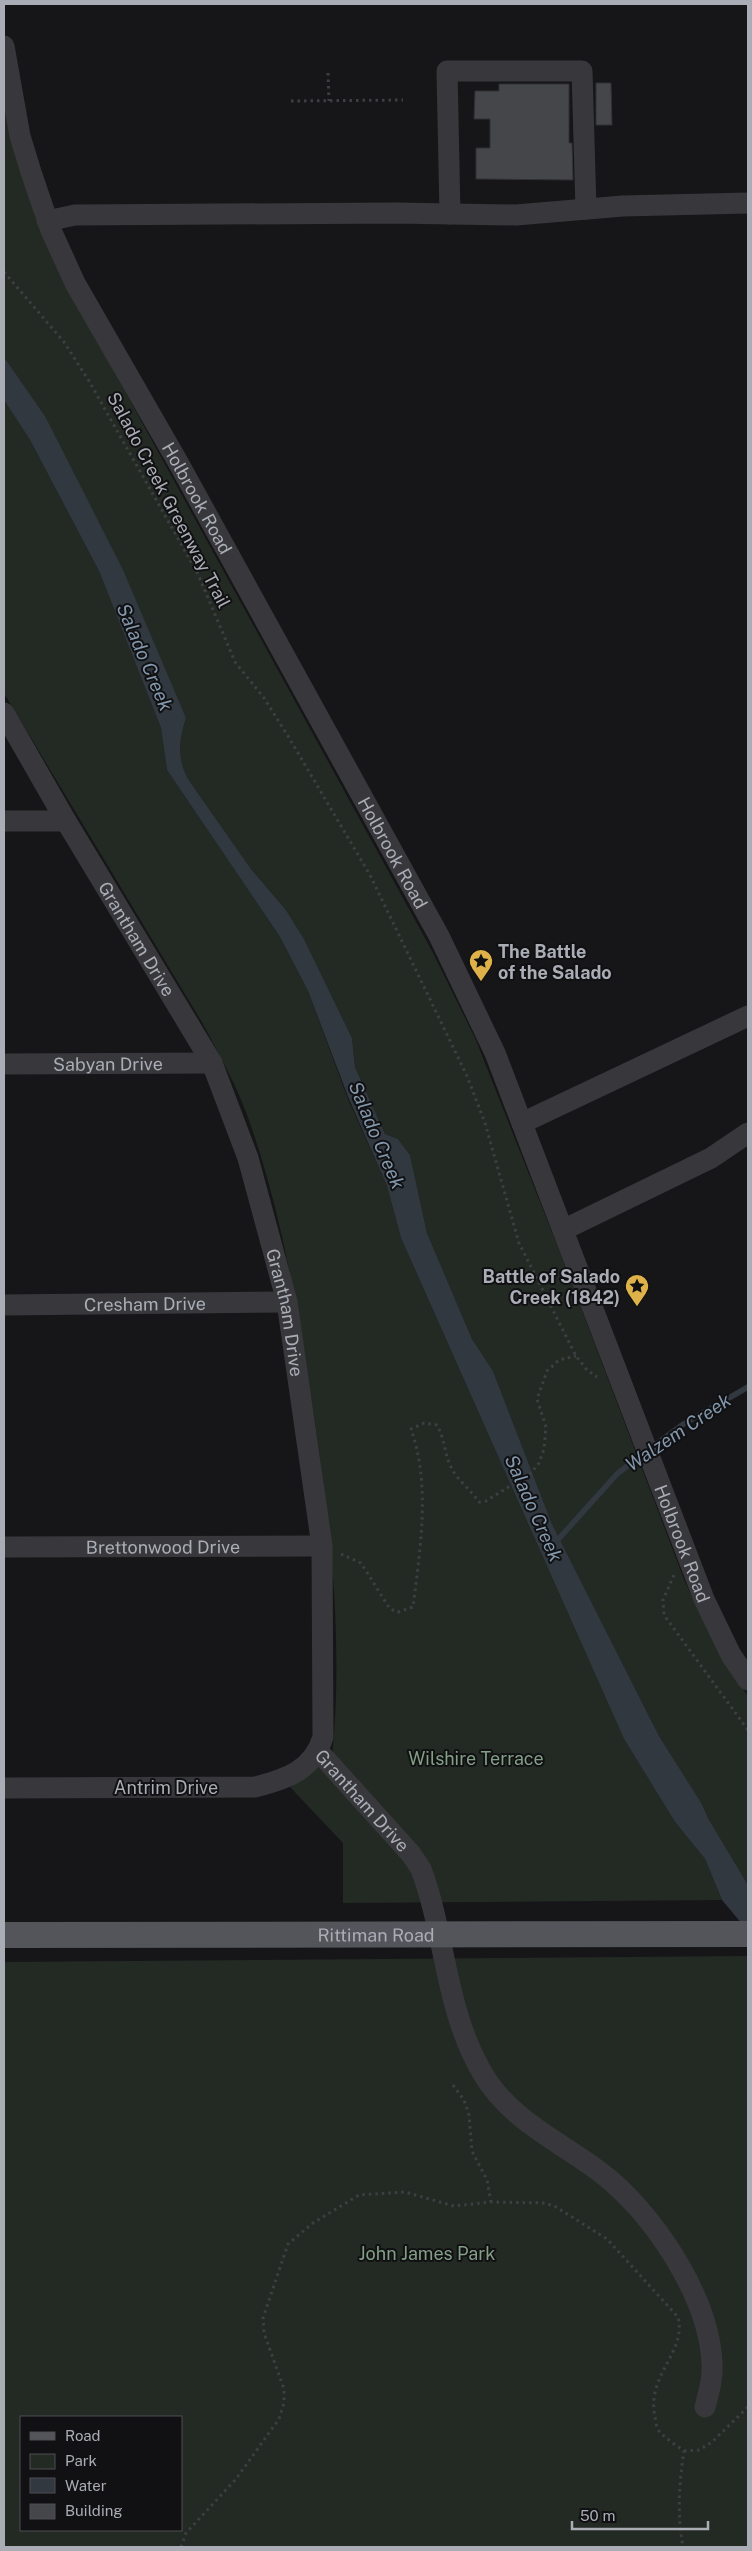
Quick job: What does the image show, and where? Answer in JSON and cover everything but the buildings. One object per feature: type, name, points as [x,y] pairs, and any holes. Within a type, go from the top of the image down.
[{"type":"main road","name":"Rittiman Road","points":[[4,1935],[748,1934]]},
{"type":"street","name":"Holbrook Road","points":[[4,46],[20,136],[47,221],[74,283],[183,472],[439,936],[495,1053],[704,1599],[731,1655],[748,1680]]},
{"type":"street","points":[[450,214],[447,72],[582,72],[586,209]]},
{"type":"street","points":[[47,221],[74,215],[516,215],[623,206],[748,203]]},
{"type":"street","name":"Grantham Drive","points":[[4,713],[66,821],[212,1063],[248,1158],[287,1302],[322,1546],[324,1737],[319,1752],[411,1854],[421,1869],[462,2033],[483,2075],[521,2119],[601,2173],[629,2199],[667,2243],[698,2305],[710,2344],[711,2384],[705,2407]]},
{"type":"street","points":[[4,822],[66,821]]},
{"type":"street","points":[[522,1123],[748,1016]]},
{"type":"street","name":"Sabyan Drive","points":[[4,1064],[212,1063]]},
{"type":"street","points":[[563,1230],[711,1158],[748,1132]]},
{"type":"street","name":"Cresham Drive","points":[[4,1305],[287,1302]]},
{"type":"street","name":"Brettonwood Drive","points":[[4,1547],[322,1546]]},
{"type":"street","name":"Antrim Drive","points":[[4,1788],[255,1787],[276,1782],[294,1773],[319,1752]]},
{"type":"path","points":[[328,73],[328,101]]},
{"type":"path","points":[[291,101],[403,100]]},
{"type":"path","name":"Salado Creek Greenway Trail","points":[[4,272],[64,342],[89,381],[198,574],[234,662],[264,698],[370,875],[467,1076],[485,1123],[519,1242],[576,1356],[587,1370],[600,1379]]},
{"type":"path","points":[[322,1546],[361,1563],[390,1609],[398,1612],[413,1607],[421,1537],[421,1487],[411,1429],[424,1423],[437,1425],[444,1436],[448,1457],[454,1473],[479,1502],[486,1501],[531,1473],[538,1463],[545,1439],[546,1427],[537,1399],[547,1371],[559,1360],[576,1356]]},
{"type":"path","points":[[675,1566],[674,1576],[663,1600],[664,1615],[748,1730]]},
{"type":"path","points":[[453,2085],[464,2100],[469,2114],[472,2151],[487,2180],[491,2202]]},
{"type":"path","points":[[181,2547],[186,2533],[236,2479],[279,2419],[284,2403],[284,2389],[264,2333],[264,2318],[288,2244],[314,2222],[359,2195],[405,2192],[454,2206],[491,2202],[545,2203],[556,2207],[607,2239],[678,2317],[681,2328],[678,2342],[655,2387],[654,2411],[658,2430],[684,2452],[699,2450],[712,2442],[748,2407]]},
{"type":"path","points":[[683,2547],[679,2529],[679,2480],[684,2452]]},
{"type":"green space","points":[[4,92],[37,224],[83,315],[432,951],[475,1038],[561,1255],[685,1582],[724,1661],[748,1696],[748,1885],[708,1818],[702,1804],[659,1736],[552,1524],[493,1371],[472,1339],[427,1233],[410,1155],[398,1139],[385,1134],[355,1067],[352,1038],[304,939],[286,910],[251,869],[184,771],[180,749],[186,718],[45,416],[4,357]]},
{"type":"green space","name":"Wilshire Terrace","points":[[4,400],[30,440],[99,571],[161,728],[167,770],[280,937],[308,991],[348,1099],[387,1186],[401,1238],[624,1739],[675,1822],[705,1859],[722,1900],[343,1903],[343,1843],[290,1787],[332,1758],[335,1717],[336,1635],[331,1553],[322,1471],[304,1352],[282,1236],[273,1198],[250,1123],[222,1060],[203,1024],[4,693]]},
{"type":"green space","name":"John James Park","points":[[748,1956],[748,2547],[4,2547],[4,1962]]},
{"type":"water","name":"Salado Creek","points":[[4,357],[45,416],[123,570],[186,718],[180,749],[182,764],[188,779],[251,869],[286,910],[304,939],[352,1038],[355,1067],[385,1134],[398,1139],[410,1155],[427,1233],[472,1339],[493,1371],[552,1524],[659,1736],[702,1804],[708,1818],[748,1885],[748,1931],[722,1900],[705,1859],[675,1822],[624,1739],[401,1238],[387,1186],[349,1099],[308,991],[280,937],[167,770],[161,728],[99,571],[30,440],[4,400]]},
{"type":"waterway","name":"Walzem Creek","points":[[651,1448],[682,1425],[748,1387]]},
{"type":"waterway","name":"Walzem Creek","points":[[555,1543],[617,1474],[643,1454]]},
{"type":"place","name":"The Battle of the Salado","points":[[481,982]]},
{"type":"place","name":"Battle of Salado Creek (1842)","points":[[637,1307]]}]
